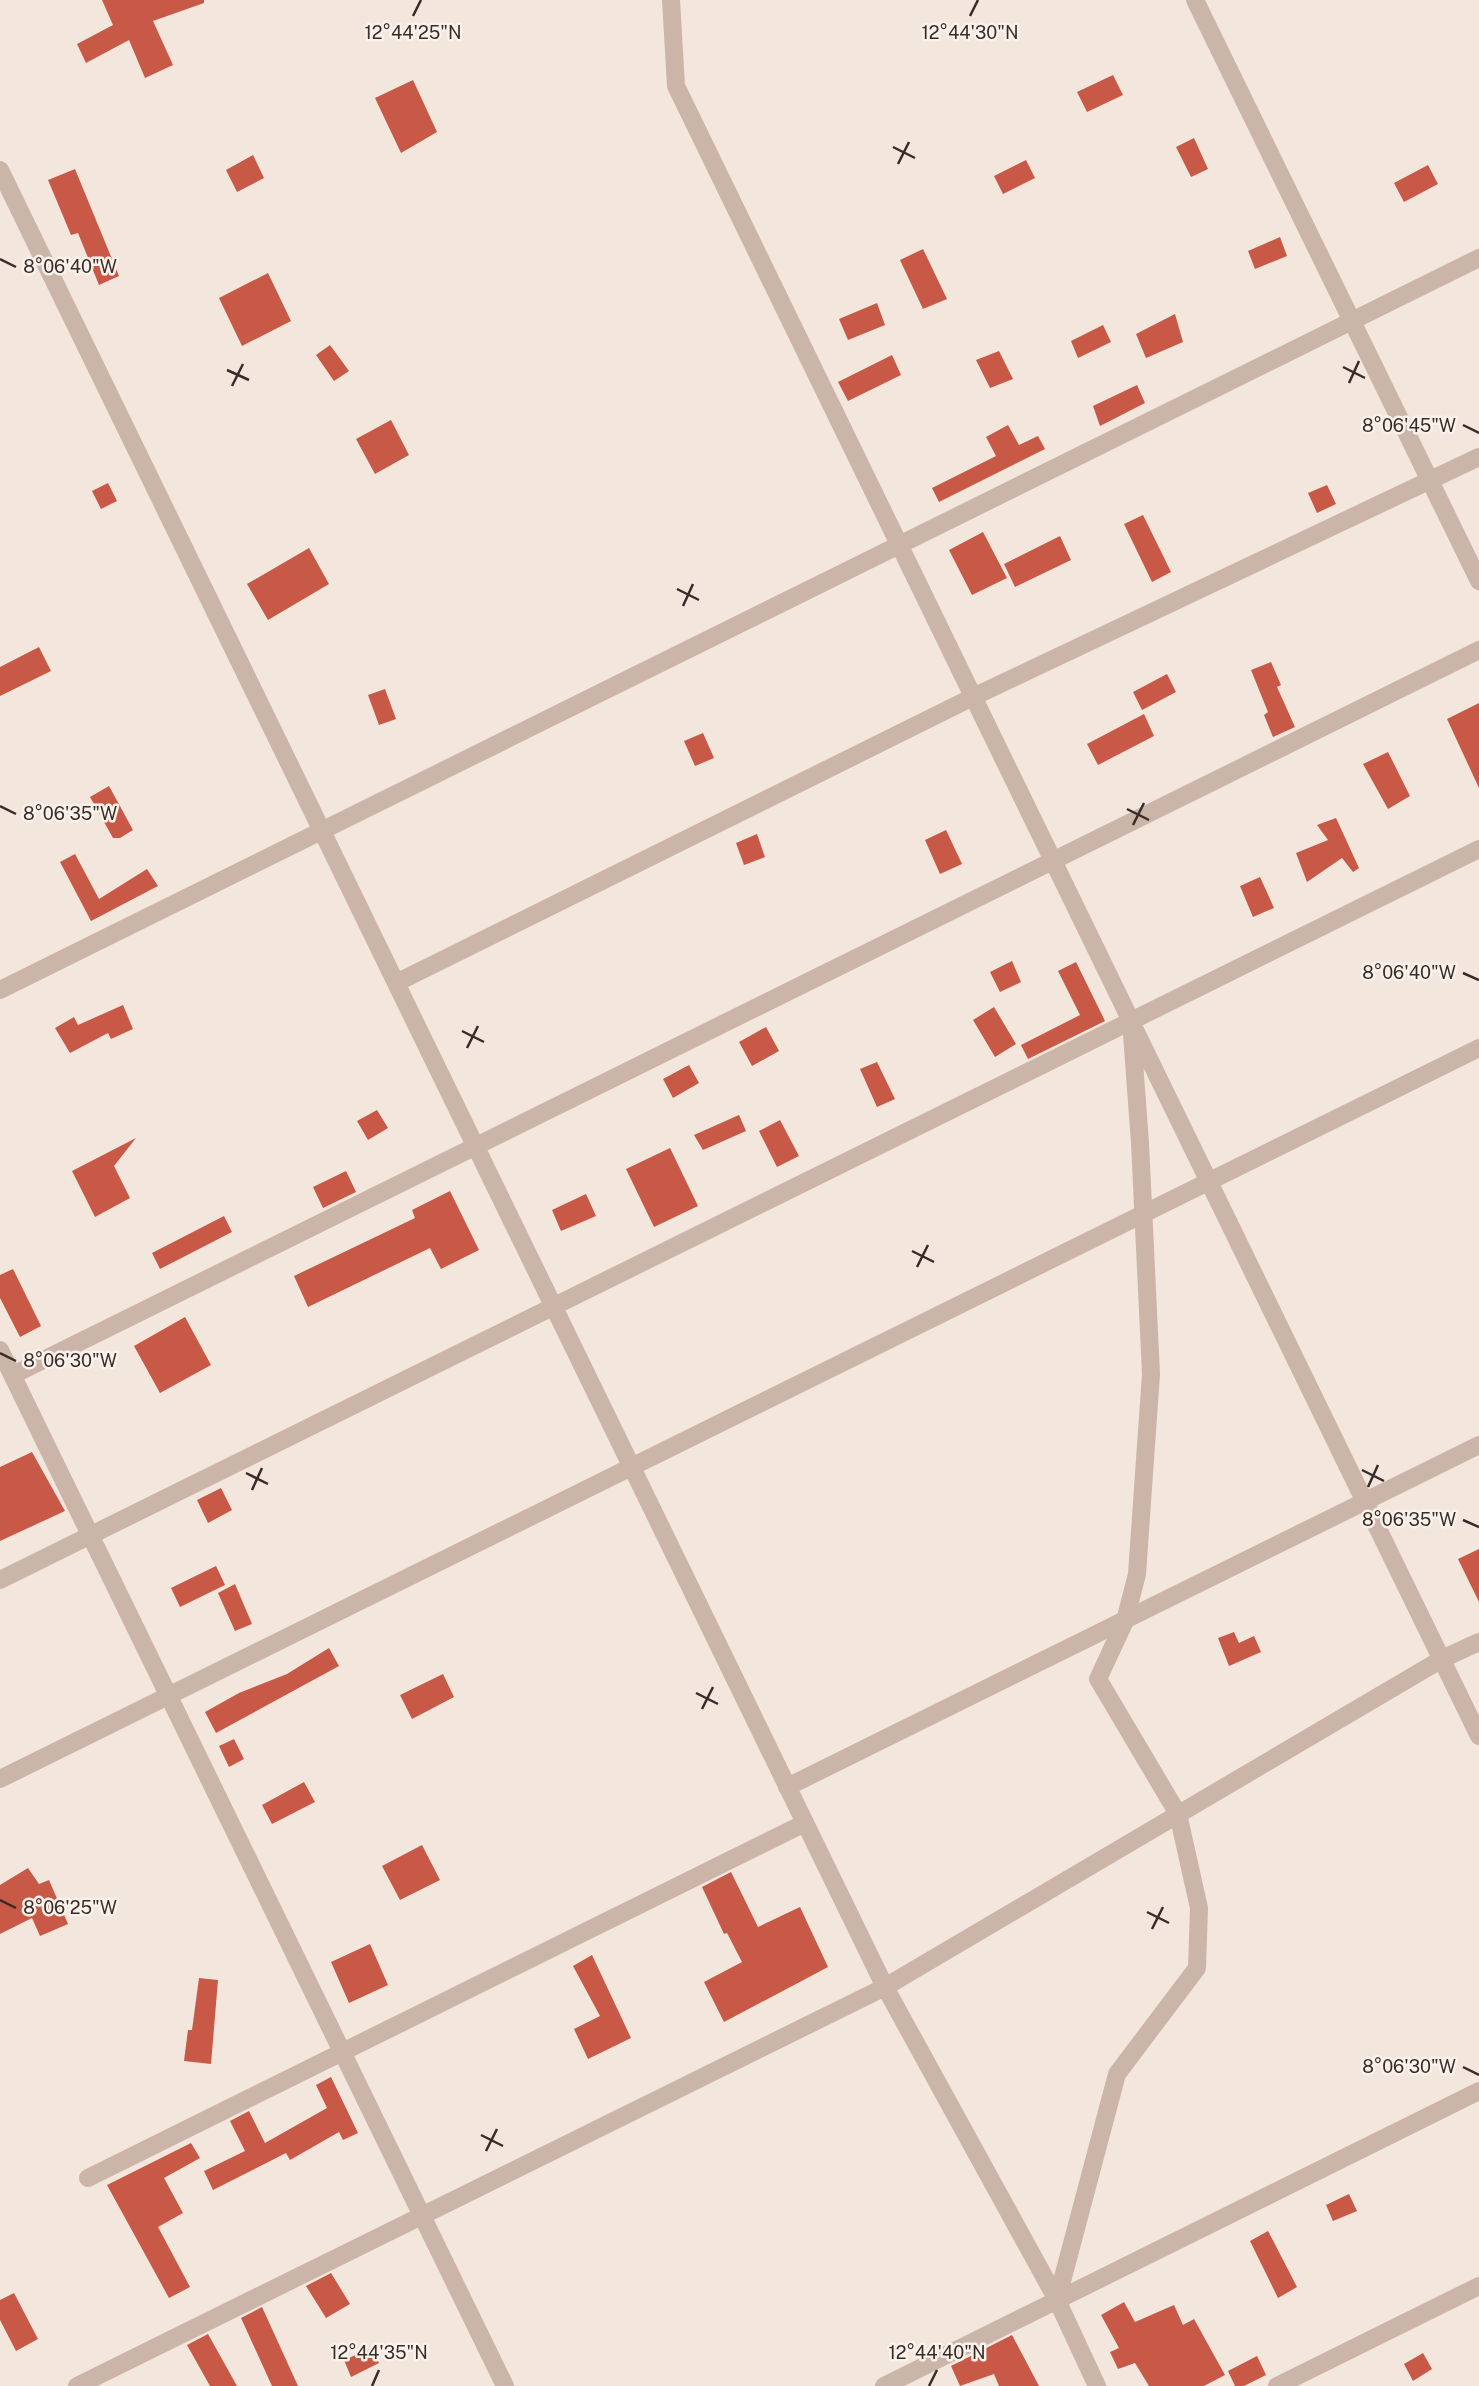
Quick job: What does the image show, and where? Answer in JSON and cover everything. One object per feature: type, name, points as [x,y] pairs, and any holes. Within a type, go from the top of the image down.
[{"type":"street","points":[[671,0],[676,86],[1479,1736]]},
{"type":"street","points":[[1195,0],[1479,581]]},
{"type":"street","points":[[0,170],[885,1987],[1057,2300],[1097,2386]]},
{"type":"street","points":[[0,990],[1479,258]]},
{"type":"street","points":[[396,983],[973,697],[1479,457]]},
{"type":"street","points":[[13,1375],[1479,650]]},
{"type":"street","points":[[0,1580],[1479,849]]},
{"type":"street","points":[[1057,2300],[1117,2074],[1197,1968],[1199,1908],[1178,1814],[1098,1679],[1125,1620],[1137,1574],[1151,1374],[1144,1213],[1131,1021]]},
{"type":"street","points":[[0,1779],[1479,1048]]},
{"type":"street","points":[[0,1350],[505,2386]]},
{"type":"street","points":[[788,1787],[1479,1445]]},
{"type":"street","points":[[78,2386],[885,1987],[1442,1659],[1479,1642]]},
{"type":"street","points":[[88,2178],[805,1823]]},
{"type":"street","points":[[884,2386],[1479,2091]]},
{"type":"street","points":[[1277,2386],[1479,2286]]},
{"type":"building","points":[[102,0],[204,0],[204,3],[153,21],[173,65],[145,78],[129,40],[86,63],[77,44],[113,25]]},
{"type":"building","points":[[1113,75],[1123,95],[1087,112],[1077,92]]},
{"type":"building","points":[[413,80],[437,132],[401,153],[375,98]]},
{"type":"building","points":[[1194,138],[1208,169],[1191,177],[1176,147]]},
{"type":"building","points":[[253,155],[264,178],[237,192],[226,170]]},
{"type":"building","points":[[1026,160],[1035,178],[1003,194],[994,176]]},
{"type":"building","points":[[1428,165],[1438,184],[1404,202],[1394,183]]},
{"type":"building","points":[[75,169],[119,276],[99,285],[78,233],[71,235],[48,180]]},
{"type":"building","points":[[1280,237],[1287,256],[1255,269],[1248,251]]},
{"type":"building","points":[[923,249],[947,299],[923,309],[900,260]]},
{"type":"building","points":[[268,273],[291,321],[242,346],[219,298]]},
{"type":"building","points":[[877,303],[885,325],[848,340],[839,319]]},
{"type":"building","points":[[1175,314],[1183,342],[1146,358],[1136,334]]},
{"type":"building","points":[[1103,325],[1111,342],[1078,358],[1071,341]]},
{"type":"building","points":[[330,345],[349,371],[334,381],[316,355]]},
{"type":"building","points":[[999,351],[1013,379],[990,388],[976,360]]},
{"type":"building","points":[[892,355],[901,375],[848,401],[838,382]]},
{"type":"building","points":[[1137,385],[1145,403],[1100,426],[1093,406]]},
{"type":"building","points":[[391,420],[409,455],[375,474],[356,439]]},
{"type":"building","points":[[1008,425],[1019,445],[1038,436],[1045,449],[939,502],[932,488],[996,456],[986,437]]},
{"type":"building","points":[[108,483],[117,501],[101,509],[92,491]]},
{"type":"building","points":[[1327,485],[1336,504],[1317,513],[1308,493]]},
{"type":"building","points":[[1143,515],[1171,572],[1152,582],[1124,524]]},
{"type":"building","points":[[983,532],[1007,578],[972,595],[949,550]]},
{"type":"building","points":[[1060,536],[1071,560],[1015,587],[1004,564]]},
{"type":"building","points":[[309,548],[329,584],[268,620],[247,584]]},
{"type":"building","points":[[39,647],[51,671],[0,696],[0,667]]},
{"type":"building","points":[[1271,662],[1281,685],[1277,687],[1295,727],[1273,737],[1264,715],[1268,712],[1251,670]]},
{"type":"building","points":[[1167,674],[1176,692],[1142,710],[1133,692]]},
{"type":"building","points":[[385,689],[396,719],[379,725],[368,695]]},
{"type":"building","points":[[1479,703],[1479,788],[1447,719]]},
{"type":"building","points":[[1144,714],[1154,736],[1098,765],[1087,744]]},
{"type":"building","points":[[703,733],[714,758],[695,766],[684,741]]},
{"type":"building","points":[[1388,752],[1410,796],[1388,809],[1363,764]]},
{"type":"building","points":[[109,786],[133,830],[120,838],[113,838],[90,797]]},
{"type":"building","points":[[1336,818],[1359,868],[1353,872],[1342,858],[1307,882],[1296,853],[1328,840],[1317,825]]},
{"type":"building","points":[[946,830],[962,864],[940,874],[925,840]]},
{"type":"building","points":[[757,834],[765,857],[744,865],[736,843]]},
{"type":"building","points":[[75,854],[99,899],[147,869],[158,886],[91,921],[60,862]]},
{"type":"building","points":[[1260,877],[1274,908],[1253,917],[1240,886]]},
{"type":"building","points":[[1012,961],[1021,982],[1000,992],[990,972]]},
{"type":"building","points":[[1076,962],[1105,1021],[1028,1059],[1021,1045],[1080,1015],[1058,971]]},
{"type":"building","points":[[123,1005],[133,1029],[111,1039],[108,1033],[70,1053],[55,1028],[74,1017],[78,1025]]},
{"type":"building","points":[[994,1007],[1016,1044],[995,1057],[973,1020]]},
{"type":"building","points":[[766,1027],[779,1051],[752,1066],[739,1042]]},
{"type":"building","points":[[877,1062],[895,1099],[877,1107],[860,1069]]},
{"type":"building","points":[[689,1065],[699,1083],[673,1098],[663,1079]]},
{"type":"building","points":[[377,1110],[388,1128],[368,1140],[357,1121]]},
{"type":"building","points":[[739,1115],[746,1131],[703,1150],[694,1135]]},
{"type":"building","points":[[780,1120],[799,1156],[777,1167],[759,1131]]},
{"type":"building","points":[[136,1138],[114,1166],[130,1198],[95,1217],[72,1171]]},
{"type":"building","points":[[670,1148],[698,1206],[654,1227],[626,1169]]},
{"type":"building","points":[[346,1171],[356,1192],[323,1208],[313,1187]]},
{"type":"building","points":[[450,1191],[479,1250],[441,1269],[430,1248],[308,1307],[294,1276],[415,1218],[412,1210]]},
{"type":"building","points":[[586,1194],[596,1216],[561,1231],[552,1210]]},
{"type":"building","points":[[224,1216],[232,1232],[160,1269],[152,1253]]},
{"type":"building","points":[[13,1269],[41,1326],[20,1337],[0,1298],[0,1275]]},
{"type":"building","points":[[185,1317],[211,1365],[160,1393],[134,1346]]},
{"type":"building","points":[[32,1452],[65,1511],[0,1541],[0,1467]]},
{"type":"building","points":[[221,1488],[232,1510],[208,1523],[197,1500]]},
{"type":"building","points":[[1479,1549],[1479,1602],[1458,1559]]},
{"type":"building","points":[[216,1566],[225,1585],[180,1607],[171,1588]]},
{"type":"building","points":[[235,1584],[252,1624],[235,1631],[218,1593]]},
{"type":"building","points":[[1234,1632],[1239,1643],[1254,1636],[1261,1652],[1229,1666],[1218,1638]]},
{"type":"building","points":[[329,1648],[339,1666],[216,1733],[205,1712],[239,1693],[287,1674]]},
{"type":"building","points":[[443,1674],[454,1697],[412,1719],[400,1695]]},
{"type":"building","points":[[234,1739],[244,1759],[229,1767],[219,1746]]},
{"type":"building","points":[[304,1782],[315,1802],[272,1824],[262,1805]]},
{"type":"building","points":[[422,1845],[440,1880],[400,1900],[382,1866]]},
{"type":"building","points":[[28,1868],[39,1884],[49,1880],[68,1924],[40,1936],[32,1918],[0,1934],[0,1885]]},
{"type":"building","points":[[731,1872],[758,1927],[800,1907],[828,1967],[724,2022],[704,1982],[742,1962],[727,1933],[724,1934],[702,1887]]},
{"type":"building","points":[[370,1944],[388,1985],[349,2003],[331,1962]]},
{"type":"building","points":[[592,1955],[631,2038],[588,2059],[574,2029],[600,2016],[573,1966]]},
{"type":"building","points":[[199,1978],[218,1980],[211,2064],[184,2061],[188,2030],[192,2030]]},
{"type":"building","points":[[331,2077],[358,2133],[343,2140],[339,2132],[290,2160],[286,2153],[213,2190],[204,2171],[245,2151],[230,2121],[249,2111],[265,2143],[327,2108],[316,2085]]},
{"type":"building","points":[[191,2143],[200,2158],[164,2178],[183,2213],[158,2227],[190,2287],[169,2298],[107,2185]]},
{"type":"building","points":[[1349,2194],[1357,2211],[1333,2221],[1326,2205]]},
{"type":"building","points":[[1268,2231],[1297,2287],[1278,2298],[1250,2241]]},
{"type":"building","points":[[331,2273],[350,2304],[326,2318],[306,2286]]},
{"type":"building","points":[[14,2293],[38,2339],[16,2351],[0,2320],[0,2300]]},
{"type":"building","points":[[1124,2302],[1135,2322],[1174,2305],[1183,2325],[1194,2319],[1225,2375],[1204,2386],[1149,2386],[1135,2363],[1118,2369],[1110,2352],[1119,2348],[1101,2315]]},
{"type":"building","points":[[262,2307],[298,2386],[272,2386],[241,2318]]},
{"type":"building","points":[[208,2334],[237,2386],[210,2386],[187,2345]]},
{"type":"building","points":[[1012,2335],[1039,2386],[999,2386],[994,2374],[960,2386],[951,2366]]},
{"type":"building","points":[[372,2348],[379,2363],[351,2377],[344,2360]]},
{"type":"building","points":[[1423,2353],[1432,2369],[1413,2381],[1404,2364]]},
{"type":"building","points":[[1257,2356],[1266,2375],[1244,2386],[1235,2386],[1228,2371]]}]
